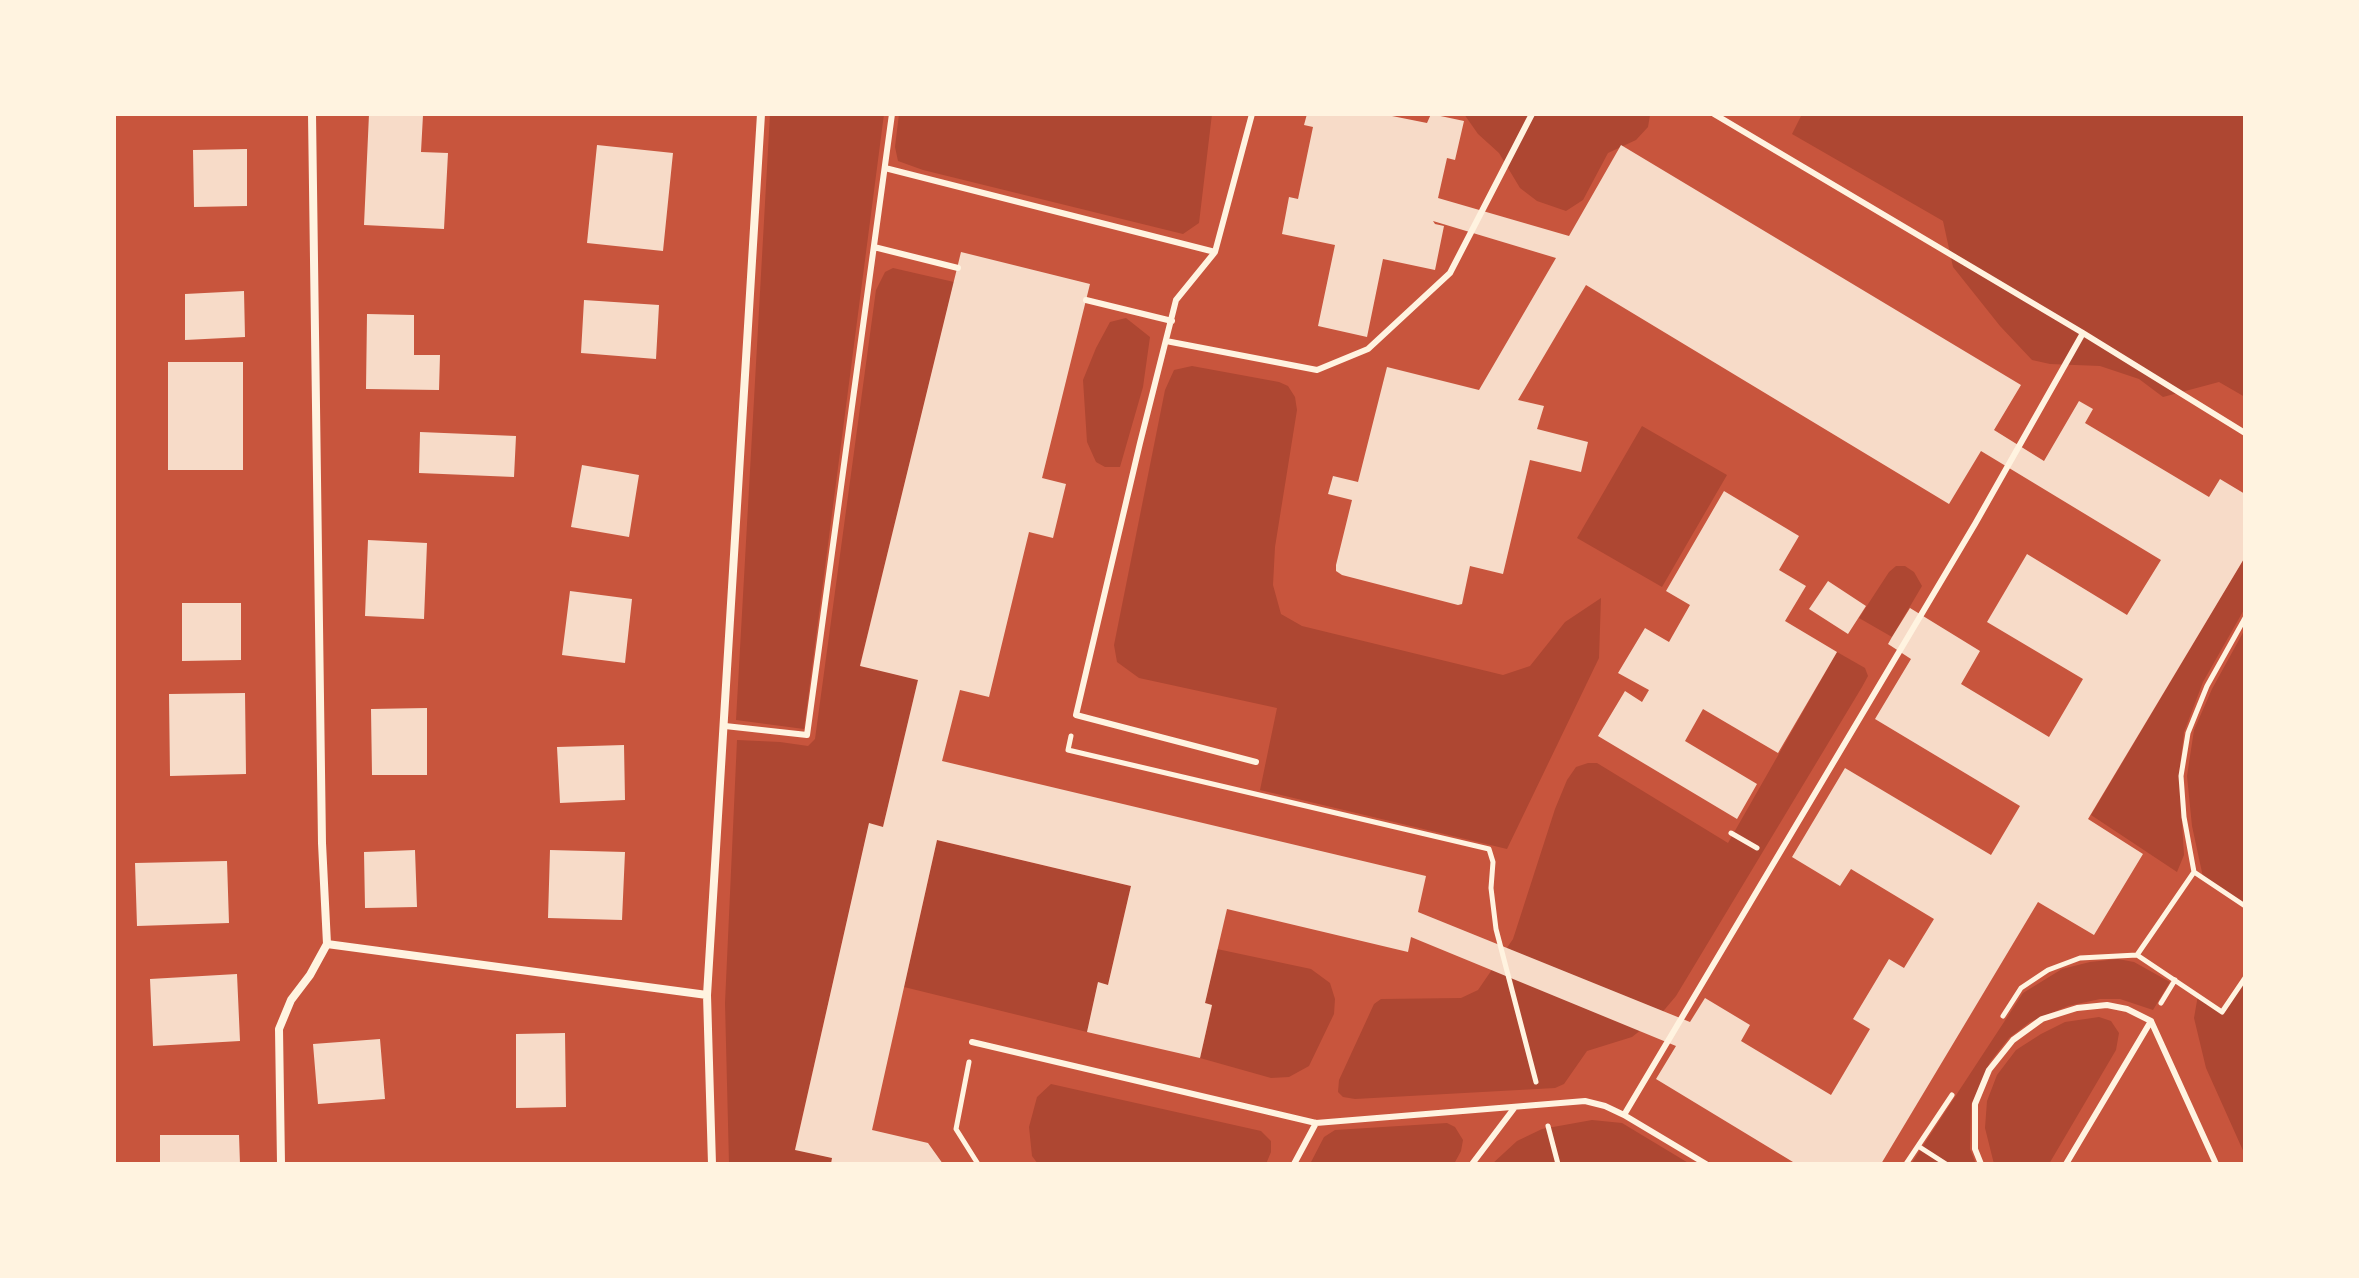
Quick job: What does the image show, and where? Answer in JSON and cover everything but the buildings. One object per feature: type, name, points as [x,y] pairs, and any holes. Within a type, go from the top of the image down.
[{"type":"street","points":[[281,1164],[279,1029],[291,1000],[310,975],[327,944],[322,843],[312,114]]},
{"type":"street","points":[[712,1164],[707,995],[761,114]]},
{"type":"street","points":[[327,944],[707,995]]},
{"type":"lane","points":[[725,726],[807,735],[892,114]]},
{"type":"lane","points":[[1252,114],[1215,252],[1176,300],[1076,715],[1256,762]]},
{"type":"lane","points":[[1166,341],[1317,370],[1368,349],[1450,273],[1532,114]]},
{"type":"lane","points":[[1714,114],[2245,433]]},
{"type":"lane","points":[[885,168],[1215,252]]},
{"type":"lane","points":[[874,247],[958,268]]},
{"type":"lane","points":[[1086,300],[1172,321]]},
{"type":"lane","points":[[1624,1115],[1975,524],[2083,333]]},
{"type":"lane","points":[[1981,1164],[1975,1149],[1975,1104],[1989,1070],[2013,1040],[2042,1019],[2077,1008],[2107,1005],[2127,1009],[2151,1021],[2216,1164]]},
{"type":"lane","points":[[2066,1164],[2151,1021]]},
{"type":"lane","points":[[972,1042],[1316,1123],[1585,1101],[1624,1115],[1706,1164]]},
{"type":"lane","points":[[1472,1164],[1515,1107]]},
{"type":"lane","points":[[1294,1164],[1316,1123]]},
{"type":"path","points":[[2137,955],[2194,872],[2184,817],[2181,776],[2188,733],[2207,686],[2245,618]]},
{"type":"path","points":[[1076,715],[1068,750],[1489,849],[1493,862],[1491,888],[1496,929],[1558,1164]]},
{"type":"path","points":[[2194,872],[2245,906]]},
{"type":"path","points":[[2175,980],[2222,1012],[2245,978]]},
{"type":"path","points":[[972,1042],[956,1129],[978,1164]]},
{"type":"path","points":[[1918,1146],[1946,1164]]},
{"type":"shaded area","points":[[770,114],[884,114],[804,729],[736,720]]},
{"type":"shaded area","points":[[899,114],[1212,114],[1199,223],[1183,234],[923,170],[898,161],[895,147]]},
{"type":"shaded area","points":[[1464,114],[1650,115],[1648,127],[1636,140],[1608,153],[1583,200],[1566,211],[1537,201],[1520,188],[1499,153],[1478,134]]},
{"type":"shaded area","points":[[1802,114],[2245,114],[2245,397],[2219,382],[2163,397],[2139,379],[2100,366],[2050,364],[2032,360],[1953,267],[1943,221],[1792,134]]},
{"type":"shaded area","points":[[893,268],[954,282],[860,665],[918,680],[883,827],[869,824],[795,1149],[832,1158],[831,1164],[729,1164],[725,1003],[737,740],[808,746],[815,739],[876,290],[885,272]]},
{"type":"shaded area","points":[[1126,318],[1150,337],[1143,387],[1120,467],[1105,467],[1096,462],[1087,442],[1083,380],[1110,322]]},
{"type":"shaded area","points":[[1192,366],[1279,382],[1288,386],[1295,397],[1297,410],[1275,547],[1273,585],[1281,614],[1302,626],[1503,675],[1530,666],[1565,622],[1601,598],[1599,658],[1507,849],[1260,790],[1277,708],[1139,678],[1117,662],[1114,645],[1165,390],[1174,370]]},
{"type":"shaded area","points":[[1642,426],[1727,475],[1662,587],[1577,538]]},
{"type":"shaded area","points":[[2245,557],[2245,608],[2203,682],[2184,732],[2179,775],[2184,855],[2177,872],[2091,815]]},
{"type":"shaded area","points":[[1896,566],[1905,566],[1914,572],[1922,586],[1892,637],[1859,618]]},
{"type":"shaded area","points":[[2245,629],[2245,906],[2203,877],[2192,826],[2187,776],[2194,730],[2212,689]]},
{"type":"shaded area","points":[[1837,652],[1865,668],[1868,676],[1676,996],[1660,1015],[1632,1037],[1587,1051],[1564,1084],[1555,1088],[1355,1099],[1343,1097],[1338,1092],[1339,1080],[1374,1004],[1381,999],[1461,998],[1478,990],[1513,939],[1555,809],[1576,767],[1597,763],[1728,843]]},
{"type":"shaded area","points":[[937,840],[1131,886],[1108,985],[1098,983],[1087,1032],[904,987]]},
{"type":"shaded area","points":[[1217,949],[1311,969],[1330,983],[1335,999],[1334,1014],[1309,1066],[1289,1077],[1271,1078],[1200,1058],[1212,1006],[1205,1003]]},
{"type":"shaded area","points":[[2118,959],[2134,962],[2170,982],[2153,1010],[2120,999],[2100,999],[2068,1006],[2030,1022],[2009,1038],[1990,1062],[1971,1105],[1970,1149],[1976,1164],[1911,1164],[2023,993],[2062,969]]},
{"type":"shaded area","points":[[2245,978],[2245,1155],[2206,1068],[2194,1018],[2198,995],[2222,1012]]},
{"type":"shaded area","points":[[2099,1017],[2111,1021],[2119,1033],[2116,1050],[2049,1164],[1994,1164],[1985,1128],[1987,1101],[1997,1075],[2016,1050],[2041,1034],[2065,1022]]},
{"type":"shaded area","points":[[1051,1084],[1261,1131],[1271,1141],[1271,1152],[1266,1164],[1038,1164],[1032,1156],[1029,1127],[1037,1097]]},
{"type":"shaded area","points":[[1592,1120],[1622,1123],[1690,1164],[1492,1164],[1517,1141],[1542,1129]]},
{"type":"shaded area","points":[[1447,1123],[1455,1127],[1463,1140],[1454,1164],[1310,1164],[1324,1137],[1335,1130]]}]
